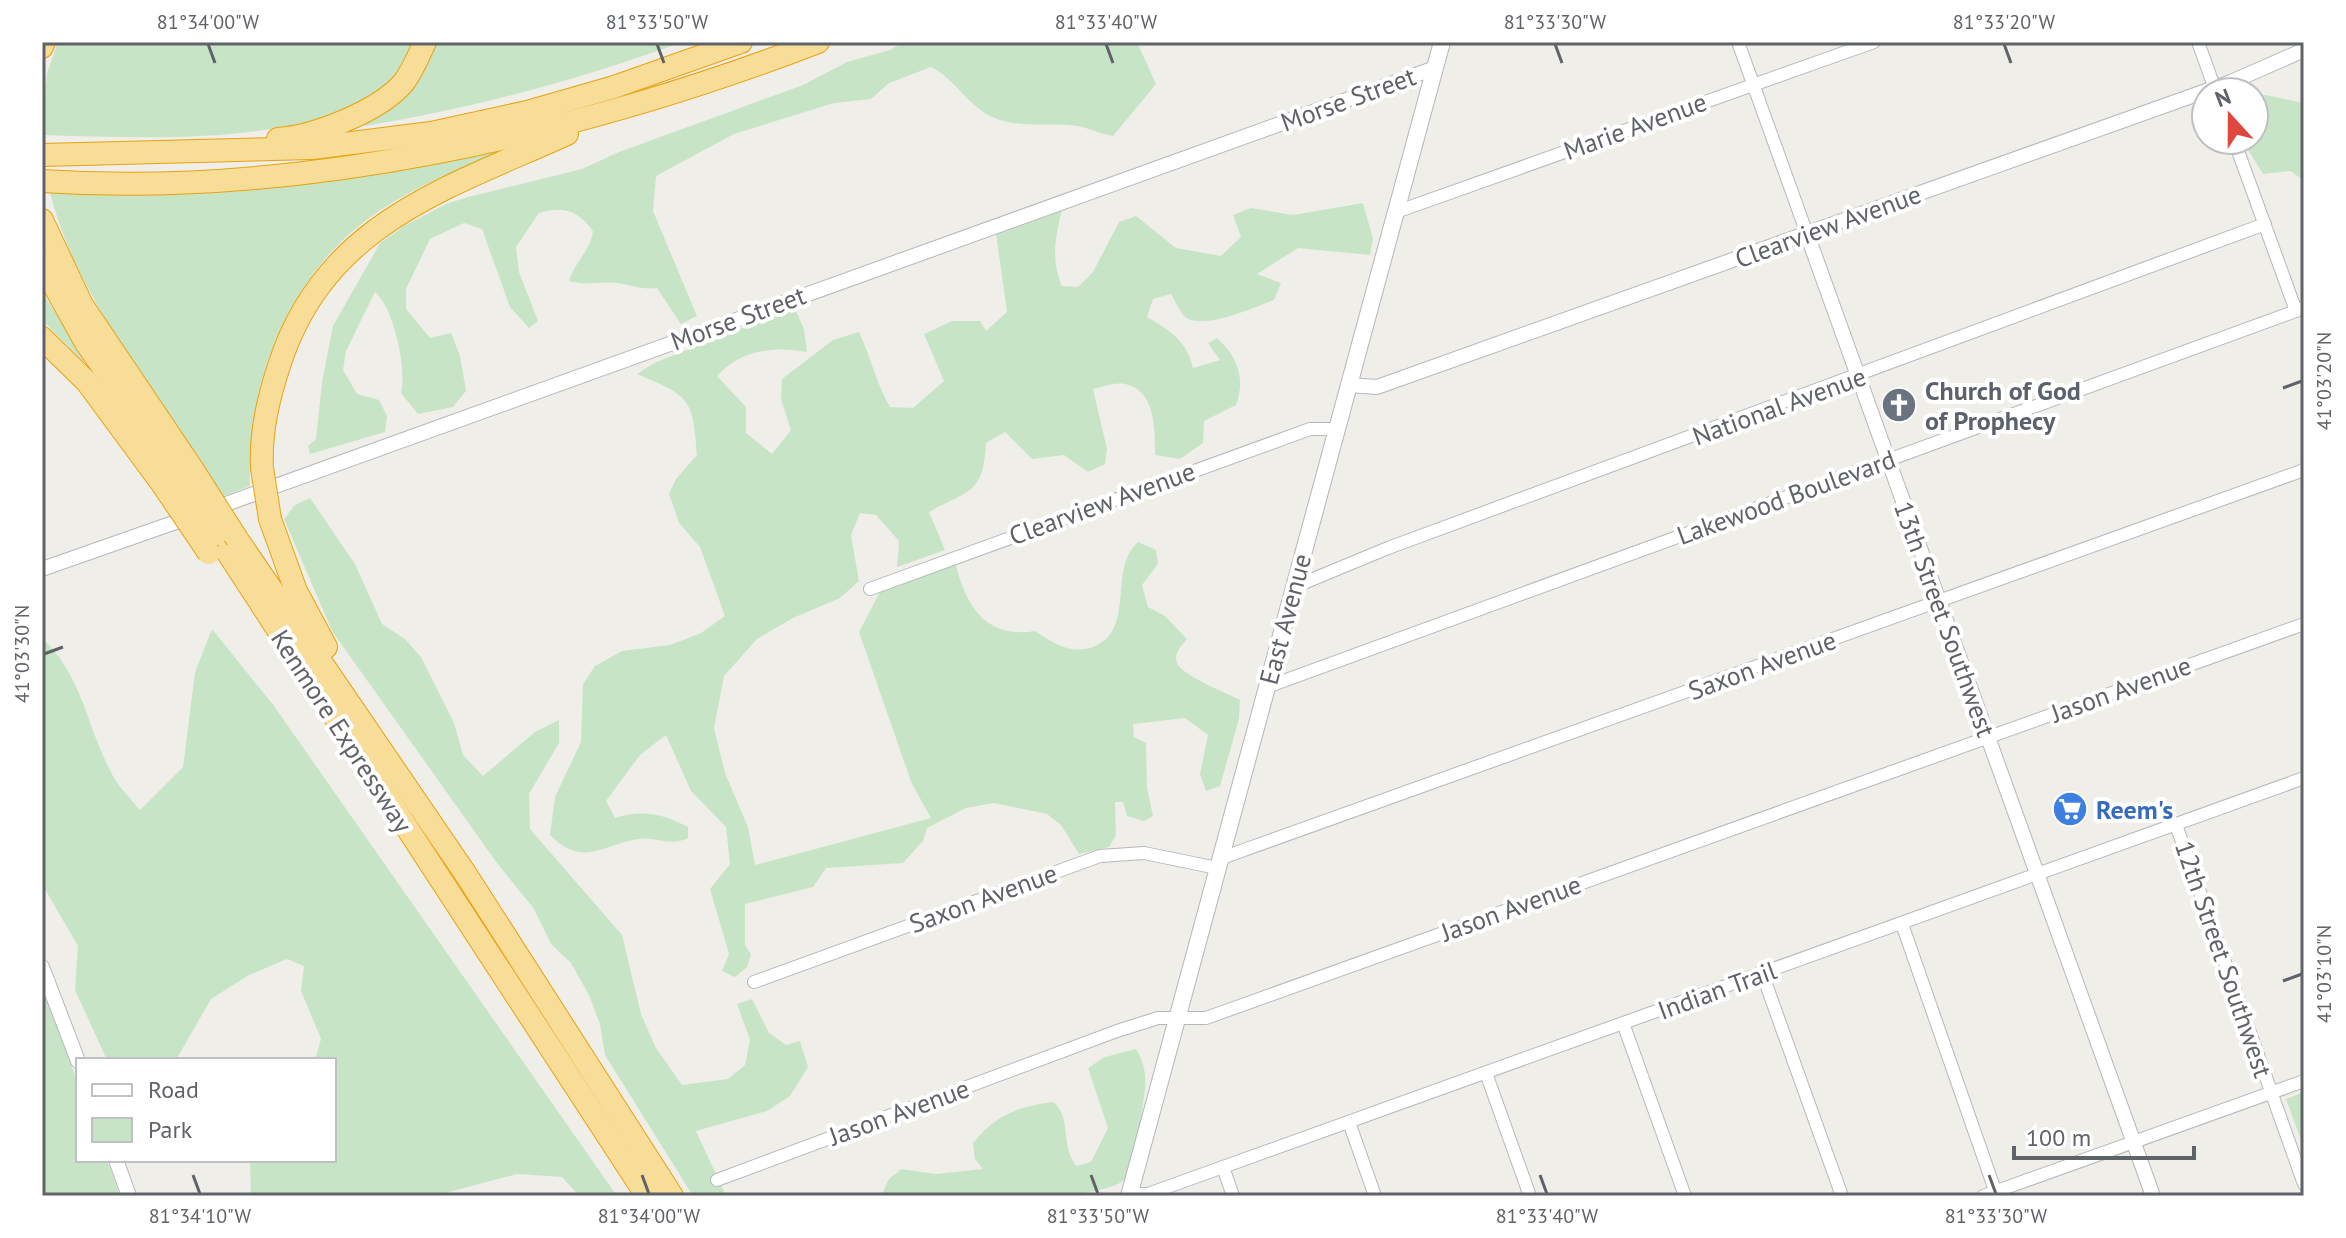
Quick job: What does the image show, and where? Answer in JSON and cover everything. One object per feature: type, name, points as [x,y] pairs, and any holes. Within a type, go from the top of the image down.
[{"type":"highway","points":[[117,154],[287,139],[348,119],[387,98],[404,81],[425,42]]},
{"type":"highway","points":[[42,155],[312,148],[431,133],[527,112],[614,87],[741,42]]},
{"type":"highway","points":[[377,743],[296,591],[270,519],[262,468],[267,410],[288,338],[308,300],[343,257],[388,219],[424,197],[612,113],[818,42]]},
{"type":"highway","points":[[42,181],[171,181],[305,171],[499,139],[612,113]]},
{"type":"highway","points":[[42,220],[82,305],[179,477],[224,546]]},
{"type":"highway","points":[[42,264],[86,343],[224,546],[377,743]]},
{"type":"highway","points":[[42,338],[179,477]]},
{"type":"highway","name":"Kenmore Expressway","points":[[224,546],[647,1196]]},
{"type":"highway","name":"Kenmore Expressway","points":[[377,743],[465,873],[672,1196]]},
{"type":"main road","name":"East Avenue","points":[[1129,1195],[1442,42]]},
{"type":"street","name":"13th Street Southwest","points":[[1738,42],[2153,1196]]},
{"type":"street","name":"Marie Avenue","points":[[1396,212],[1874,42]]},
{"type":"street","points":[[2198,42],[2210,76]]},
{"type":"street","name":"Clearview Avenue","points":[[2245,76],[2304,50]]},
{"type":"street","name":"Morse Street","points":[[42,569],[1435,68]]},
{"type":"street","name":"Clearview Avenue","points":[[1349,385],[1377,387],[2190,98]]},
{"type":"street","points":[[2240,156],[2300,309]]},
{"type":"street","name":"National Avenue","points":[[1294,587],[1388,548],[2265,224]]},
{"type":"street","name":"Lakewood Boulevard","points":[[1267,687],[2300,309]]},
{"type":"street","name":"Clearview Avenue","points":[[870,589],[1310,429],[1336,429]]},
{"type":"street","name":"Saxon Avenue","points":[[754,982],[1100,856],[1144,853],[1218,863],[2304,470]]},
{"type":"street","name":"Jason Avenue","points":[[717,1180],[1117,1031],[1158,1018],[1206,1018],[2304,624]]},
{"type":"street","name":"Indian Trail","points":[[1129,1195],[1148,1194],[2304,778]]},
{"type":"street","name":"12th Street Southwest","points":[[2176,825],[2304,1184]]},
{"type":"street","points":[[1902,924],[1992,1195],[2304,1081]]},
{"type":"street","points":[[42,967],[77,1058]]},
{"type":"street","points":[[1762,973],[1842,1196]]},
{"type":"street","points":[[1623,1023],[1685,1196]]},
{"type":"street","points":[[1486,1073],[1530,1196]]},
{"type":"street","points":[[1349,1122],[1375,1196]]},
{"type":"street","points":[[117,1162],[129,1196]]},
{"type":"street","points":[[1223,1167],[1233,1196]]},
{"type":"green space","points":[[58,42],[414,42],[388,85],[375,96],[339,112],[300,124],[257,131],[123,137],[42,135],[47,73]]},
{"type":"green space","points":[[437,42],[682,42],[526,92],[365,126],[365,122],[399,97],[417,79]]},
{"type":"green space","points":[[904,42],[1137,42],[1156,84],[1113,136],[1078,126],[1002,121],[975,106],[931,67],[889,83],[871,99],[834,103],[734,134],[656,176],[653,211],[697,316],[681,324],[657,288],[569,281],[589,245],[593,231],[575,214],[556,210],[539,213],[516,247],[519,272],[538,321],[529,328],[510,307],[482,229],[464,223],[430,239],[406,289],[406,309],[430,338],[451,333],[460,356],[466,391],[453,407],[418,414],[401,393],[402,369],[397,340],[388,311],[375,292],[346,351],[343,370],[357,394],[379,400],[387,416],[385,432],[310,454],[308,446],[316,439],[322,382],[333,326],[380,243],[404,226],[446,204],[582,169],[619,152],[803,85],[847,62],[890,50]]},
{"type":"green space","points":[[2270,96],[2304,103],[2304,181],[2291,171],[2263,174],[2252,156],[2270,156]]},
{"type":"green space","points":[[498,149],[499,153],[398,199],[351,232],[323,261],[300,293],[266,366],[256,405],[250,486],[223,496],[102,313],[63,235],[50,193],[220,189],[331,179]]},
{"type":"green space","points":[[1363,203],[1373,239],[1370,255],[1298,248],[1257,274],[1281,283],[1274,300],[1216,320],[1193,321],[1185,317],[1171,294],[1153,299],[1147,317],[1182,343],[1193,368],[1220,360],[1208,343],[1217,338],[1230,352],[1238,368],[1240,386],[1236,405],[1204,421],[1203,443],[1180,459],[1155,455],[1152,413],[1143,394],[1125,384],[1109,385],[1093,389],[1107,449],[1105,464],[1088,472],[1064,455],[1032,459],[1005,432],[986,443],[982,472],[972,488],[929,512],[945,550],[897,567],[899,541],[876,515],[860,513],[851,535],[859,581],[840,598],[793,618],[757,639],[724,676],[714,728],[725,773],[748,827],[755,865],[931,818],[912,784],[859,632],[880,592],[955,562],[972,605],[991,624],[1003,630],[1035,631],[1062,646],[1085,649],[1106,639],[1114,627],[1124,567],[1138,542],[1156,550],[1158,564],[1142,585],[1148,607],[1165,616],[1187,639],[1177,653],[1180,668],[1240,700],[1239,719],[1220,786],[1206,791],[1200,774],[1208,735],[1185,718],[1133,724],[1134,737],[1146,743],[1147,788],[1153,816],[1144,821],[1127,816],[1123,802],[1115,802],[1116,835],[1109,847],[1079,854],[1061,825],[1047,814],[994,803],[966,808],[927,828],[923,841],[903,863],[826,868],[813,887],[745,904],[745,945],[751,954],[747,967],[735,977],[722,971],[729,954],[710,889],[730,864],[726,827],[691,791],[666,735],[640,755],[606,801],[615,818],[644,813],[661,816],[688,827],[688,838],[675,842],[638,839],[583,852],[562,845],[550,835],[555,797],[581,742],[583,684],[595,666],[622,651],[670,645],[701,633],[725,616],[700,547],[679,523],[669,494],[676,479],[697,455],[690,410],[678,394],[637,374],[654,363],[794,307],[804,329],[807,352],[758,352],[736,360],[717,376],[746,407],[746,433],[772,454],[791,430],[781,399],[782,379],[833,340],[859,332],[890,407],[913,408],[944,381],[924,334],[952,321],[980,321],[986,331],[1007,312],[996,233],[1062,210],[1056,239],[1056,267],[1062,286],[1078,287],[1093,272],[1119,222],[1136,216],[1176,248],[1221,256],[1241,237],[1233,215],[1251,208],[1293,215]]},
{"type":"green space","points":[[42,292],[85,359],[84,362],[42,320]]},
{"type":"green space","points":[[310,498],[355,564],[382,624],[405,639],[421,657],[454,723],[463,755],[483,776],[535,732],[559,720],[559,743],[529,794],[530,829],[622,935],[641,1014],[656,1048],[682,1085],[728,1079],[745,1065],[750,1040],[737,1004],[752,999],[769,1033],[786,1045],[800,1041],[808,1067],[790,1096],[767,1111],[696,1131],[726,1196],[693,1196],[605,1055],[600,1024],[589,995],[571,963],[551,944],[534,909],[497,863],[332,631],[284,519],[295,505]]},
{"type":"green space","points":[[212,629],[274,706],[617,1196],[579,1196],[562,1177],[517,1174],[434,1196],[251,1196],[250,1162],[336,1162],[336,1058],[316,1058],[321,1039],[301,991],[304,966],[287,959],[249,975],[211,999],[177,1058],[106,1058],[75,990],[78,946],[42,884],[42,638],[55,652],[75,684],[113,775],[140,810],[183,767],[195,672]]},
{"type":"green space","points":[[42,987],[76,1078],[76,1162],[108,1162],[120,1196],[42,1196]]},
{"type":"green space","points":[[1136,1049],[1144,1066],[1145,1092],[1137,1151],[1125,1179],[1109,1187],[1082,1193],[1048,1196],[881,1196],[889,1179],[901,1169],[936,1174],[983,1169],[975,1159],[973,1143],[999,1119],[1040,1104],[1053,1102],[1059,1108],[1068,1149],[1076,1166],[1091,1162],[1108,1128],[1088,1068],[1105,1057]]},
{"type":"green space","points":[[2304,1092],[2304,1148],[2286,1099]]},
{"type":"place","name":"Church of God of Prophecy","points":[[1899,405]]},
{"type":"place","name":"Reem's","points":[[2070,809]]}]
